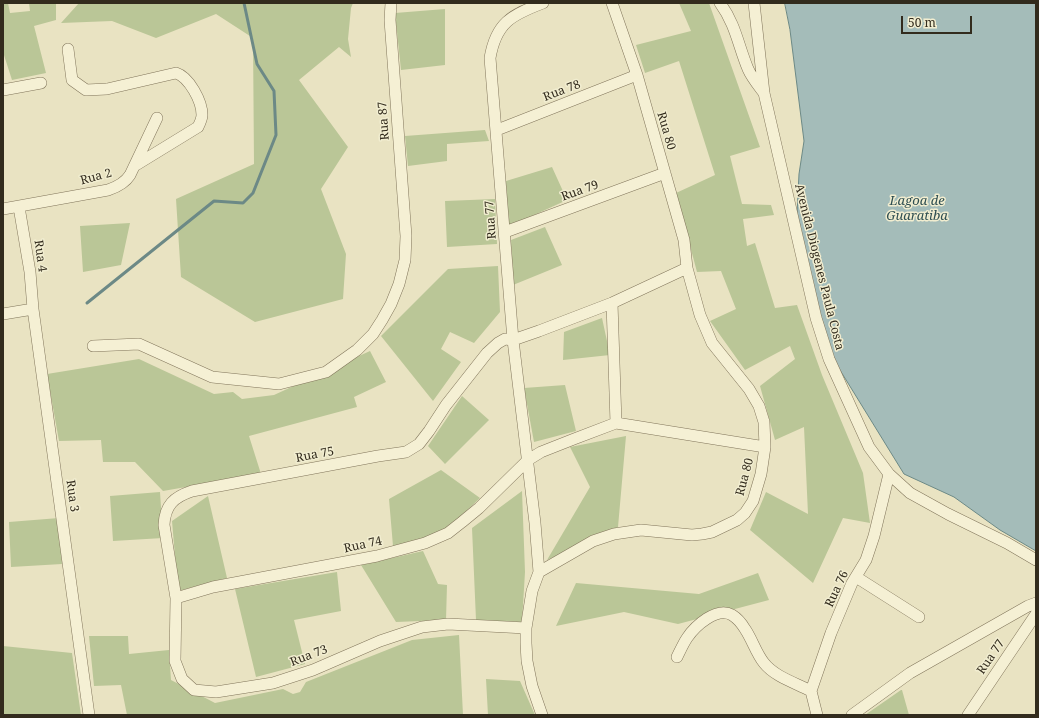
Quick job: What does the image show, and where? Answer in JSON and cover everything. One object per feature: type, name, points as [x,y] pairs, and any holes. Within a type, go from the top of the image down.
[{"type":"street","name":"Rua 87","points":[[93,346],[139,344],[212,377],[279,384],[326,372],[357,350],[373,334],[391,304],[399,284],[405,260],[406,236],[390,28],[390,3]]},
{"type":"street","name":"Rua 77","points":[[528,460],[513,340],[490,58],[492,44],[498,31],[508,21],[521,12],[543,3]]},
{"type":"street","name":"Rua 80","points":[[539,572],[593,541],[614,534],[641,530],[692,535],[702,534],[712,532],[737,520],[745,513],[753,501],[761,474],[765,447],[764,422],[759,406],[749,389],[712,343],[694,300],[687,268],[684,240],[637,75],[612,3]]},
{"type":"street","points":[[720,3],[735,29],[748,70],[764,93]]},
{"type":"street","name":"Avenida Diogenes Paula Costa","points":[[754,3],[764,93],[822,339],[829,359],[869,447],[889,474],[910,493],[948,514],[1007,543],[1036,560]]},
{"type":"street","points":[[68,49],[72,80],[86,90],[107,89],[176,73],[181,74],[189,82],[200,105],[202,113],[201,121],[198,127],[136,165]]},
{"type":"street","name":"Rua 78","points":[[497,130],[637,75]]},
{"type":"street","points":[[3,90],[41,83]]},
{"type":"street","name":"Rua 2","points":[[3,209],[108,190],[118,186],[127,180],[136,165],[157,118]]},
{"type":"street","name":"Rua 79","points":[[505,232],[665,173]]},
{"type":"street","name":"Rua 4","points":[[19,207],[30,272],[32,309]]},
{"type":"street","points":[[513,340],[612,303],[687,268]]},
{"type":"street","points":[[612,303],[616,423],[765,447]]},
{"type":"street","points":[[3,314],[32,309]]},
{"type":"street","name":"Rua 3","points":[[32,309],[89,715]]},
{"type":"street","name":"Rua 75","points":[[176,598],[164,525],[165,515],[169,505],[180,495],[200,489],[406,452],[419,444],[446,405],[487,353],[505,339],[513,340]]},
{"type":"street","name":"Rua 74","points":[[176,598],[213,587],[377,556],[425,543],[448,532],[462,522],[479,508],[528,460],[541,452],[567,441],[616,423]]},
{"type":"street","points":[[528,460],[539,572],[532,591],[526,628],[527,661],[532,686],[542,715]]},
{"type":"street","name":"Rua 76","points":[[811,691],[831,633],[856,577],[866,560],[874,536],[889,474]]},
{"type":"street","points":[[856,577],[919,617]]},
{"type":"street","name":"Rua 73","points":[[176,598],[175,661],[182,679],[194,690],[216,692],[273,682],[313,670],[380,641],[422,627],[448,624],[526,628]]},
{"type":"street","points":[[852,715],[910,673],[1028,606],[1036,603]]},
{"type":"street","points":[[677,657],[687,638],[699,624],[711,616],[724,613],[732,615],[745,629],[764,663],[771,670],[811,691],[817,715]]},
{"type":"street","name":"Rua 77","points":[[968,715],[1036,614]]},
{"type":"green space","points":[[3,3],[8,3],[10,13],[30,11],[29,3],[56,3],[56,20],[34,26],[46,73],[12,80],[3,52]]},
{"type":"green space","points":[[79,3],[353,3],[351,8],[348,39],[351,57],[339,47],[299,80],[348,147],[321,189],[346,254],[343,299],[255,322],[181,277],[176,199],[254,164],[253,38],[216,14],[156,38],[112,21],[61,23]]},
{"type":"green space","points":[[679,3],[709,3],[760,147],[730,156],[742,204],[771,205],[774,215],[743,219],[747,246],[755,243],[775,308],[797,305],[822,375],[863,473],[870,523],[843,518],[813,583],[750,530],[766,492],[808,514],[804,427],[775,440],[760,386],[795,359],[790,346],[745,370],[710,321],[736,309],[721,271],[697,272],[676,193],[715,175],[679,61],[645,73],[636,45],[691,31]]},
{"type":"green space","points":[[445,9],[445,65],[401,70],[395,13]]},
{"type":"green space","points":[[485,130],[489,141],[447,144],[447,161],[408,166],[405,136]]},
{"type":"green space","points":[[552,167],[567,200],[508,227],[506,181]]},
{"type":"green space","points":[[495,199],[497,244],[447,247],[445,201]]},
{"type":"green space","points":[[130,223],[121,265],[83,272],[80,226]]},
{"type":"green space","points":[[545,227],[562,265],[513,285],[511,240]]},
{"type":"green space","points":[[498,266],[500,312],[474,343],[450,332],[441,349],[461,362],[433,401],[381,336],[448,269]]},
{"type":"green space","points":[[602,318],[610,355],[563,360],[564,332]]},
{"type":"green space","points":[[370,351],[386,382],[354,397],[357,407],[249,436],[261,474],[163,491],[135,462],[103,462],[101,440],[59,441],[47,374],[139,359],[214,394],[233,392],[242,399],[274,395]]},
{"type":"green space","points":[[565,385],[576,431],[534,442],[524,388]]},
{"type":"green space","points":[[462,396],[489,420],[445,464],[428,446]]},
{"type":"green space","points":[[626,436],[618,527],[547,560],[590,487],[570,447]]},
{"type":"green space","points":[[441,470],[480,498],[442,534],[393,546],[389,499]]},
{"type":"green space","points":[[522,491],[525,572],[522,622],[476,620],[472,528]]},
{"type":"green space","points":[[160,492],[163,538],[113,541],[110,496]]},
{"type":"green space","points":[[208,496],[227,578],[178,591],[172,521]]},
{"type":"green space","points":[[59,518],[62,564],[11,567],[9,522]]},
{"type":"green space","points":[[423,551],[438,584],[447,585],[446,620],[396,622],[361,565]]},
{"type":"green space","points":[[337,572],[341,611],[294,620],[305,664],[256,677],[235,589]]},
{"type":"green space","points":[[758,573],[769,600],[678,624],[624,612],[556,626],[576,583],[699,594]]},
{"type":"green space","points":[[459,635],[463,715],[127,715],[121,685],[94,686],[89,636],[128,636],[129,654],[169,650],[171,680],[215,703],[283,689],[293,694],[300,692],[306,682],[412,640]]},
{"type":"green space","points":[[3,646],[72,653],[81,715],[3,715]]},
{"type":"green space","points":[[486,679],[520,681],[535,715],[488,715]]},
{"type":"green space","points":[[901,690],[909,715],[865,715]]},
{"type":"water","name":"Lagoa de Guaratiba","points":[[785,3],[1036,3],[1036,551],[1000,530],[954,497],[904,474],[835,362],[817,304],[797,214],[799,174],[804,141],[790,30]]},
{"type":"waterway","points":[[87,303],[214,201],[243,203],[253,193],[276,135],[274,91],[257,64],[244,3]]}]
